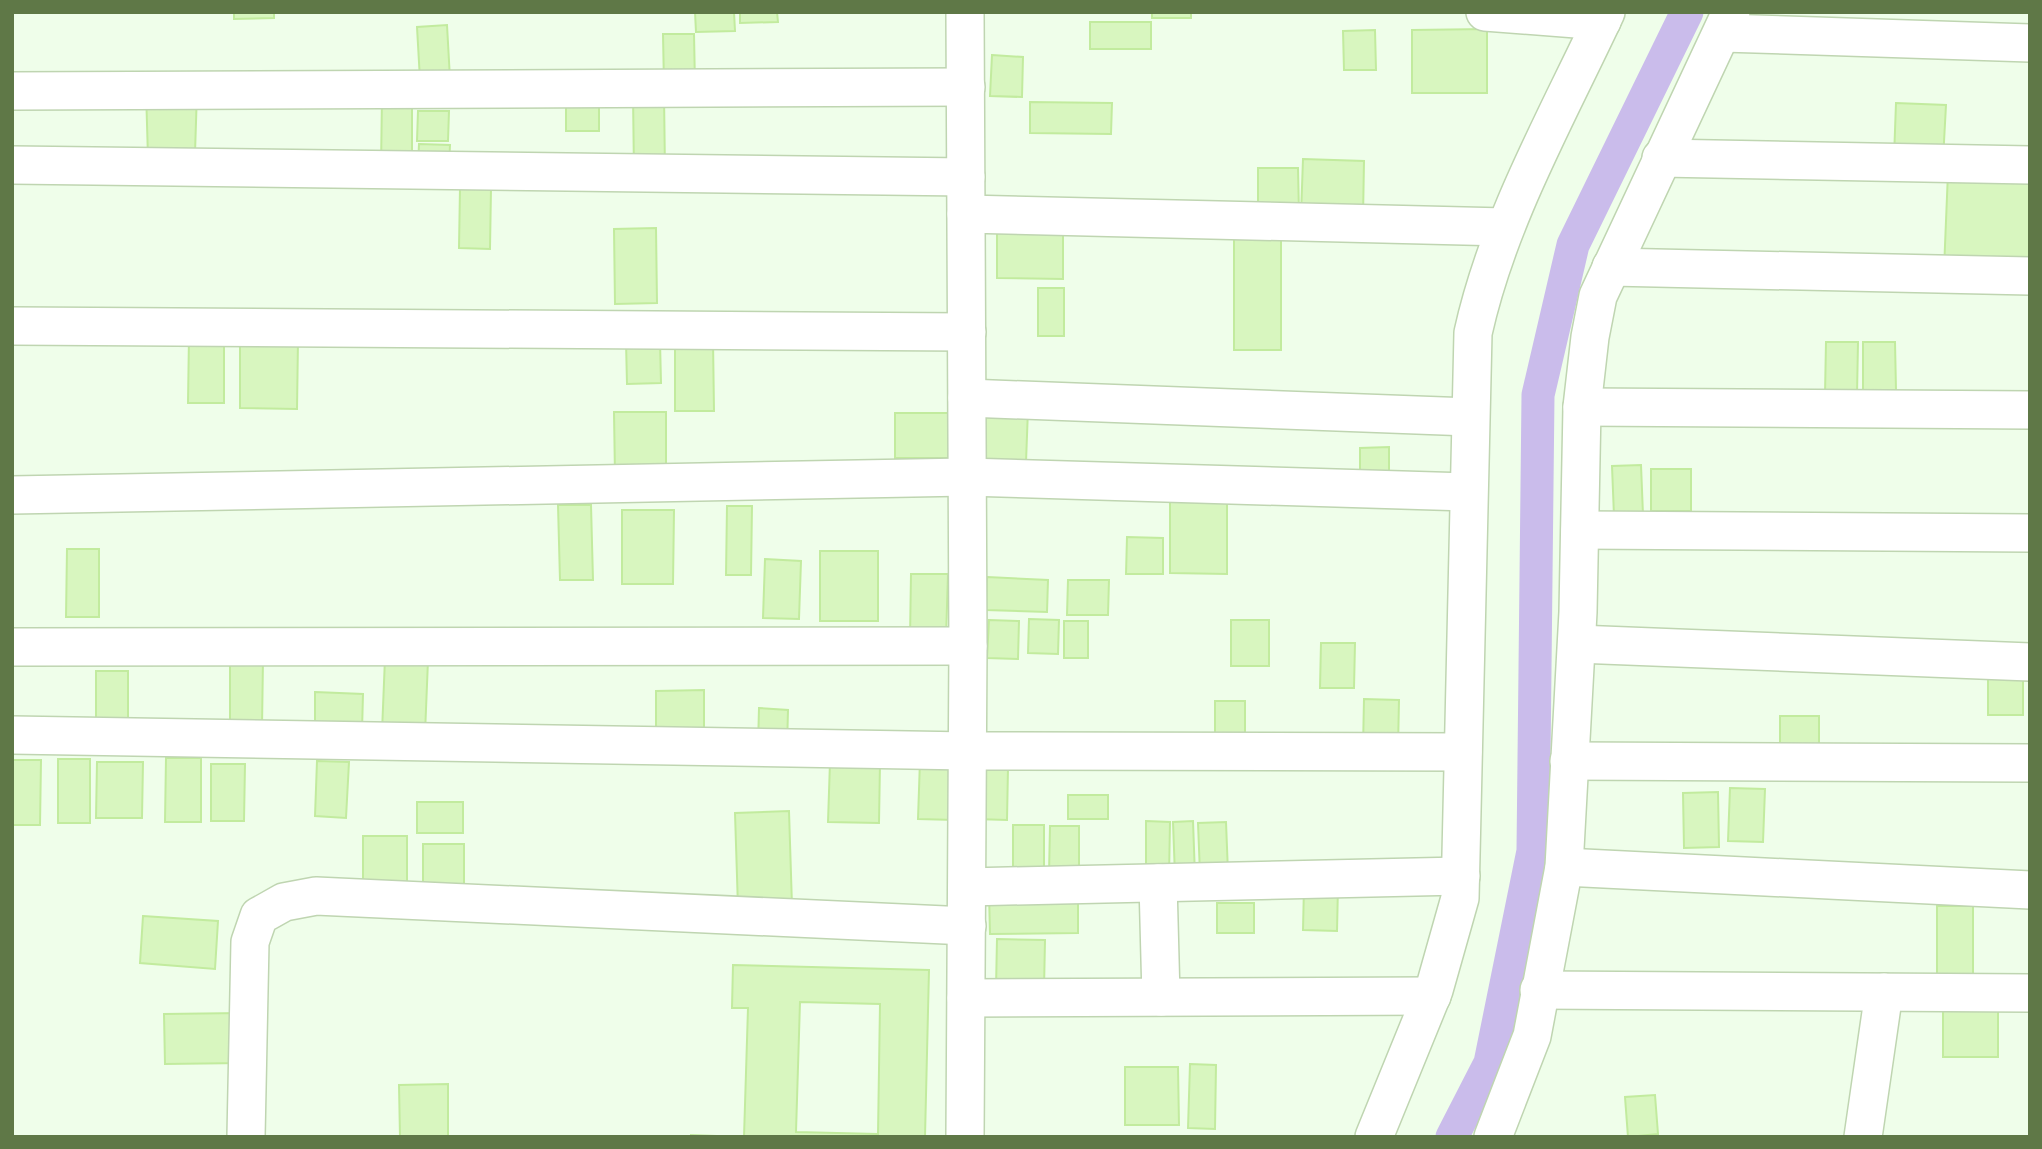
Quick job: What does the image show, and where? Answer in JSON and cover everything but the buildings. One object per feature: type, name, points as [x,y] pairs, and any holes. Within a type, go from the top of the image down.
[{"type":"street","points":[[965,12],[968,646],[965,1137]]},
{"type":"street","points":[[1374,1137],[1432,996],[1460,898],[1473,333],[1481,297],[1505,227],[1604,17],[1485,12]]},
{"type":"street","points":[[1493,1137],[1532,1036],[1564,867],[1577,644],[1582,407],[1598,296],[1727,22],[2030,43]]},
{"type":"street","points":[[12,91],[966,87]]},
{"type":"street","points":[[1661,158],[2030,165]]},
{"type":"street","points":[[12,165],[966,177]]},
{"type":"street","points":[[966,214],[1505,227]]},
{"type":"street","points":[[1611,267],[2030,276]]},
{"type":"street","points":[[12,326],[967,332]]},
{"type":"street","points":[[967,398],[1470,417]]},
{"type":"street","points":[[1582,407],[2030,410]]},
{"type":"street","points":[[12,495],[967,477],[1468,492]]},
{"type":"street","points":[[1580,530],[2030,533]]},
{"type":"street","points":[[1577,644],[2030,662]]},
{"type":"street","points":[[12,647],[968,646]]},
{"type":"street","points":[[12,736],[968,751],[1463,752]]},
{"type":"street","points":[[1569,761],[2030,763]]},
{"type":"street","points":[[1564,867],[2030,890]]},
{"type":"street","points":[[967,887],[1461,876]]},
{"type":"street","points":[[1158,883],[1161,997]]},
{"type":"street","points":[[246,1137],[250,942],[259,916],[284,902],[316,897],[967,926]]},
{"type":"street","points":[[1539,990],[2030,993]]},
{"type":"street","points":[[1863,1137],[1884,992]]},
{"type":"street","points":[[966,998],[1432,996]]},
{"type":"waterway","points":[[1452,1137],[1490,1063],[1533,851],[1538,395],[1573,245],[1687,12]]}]
